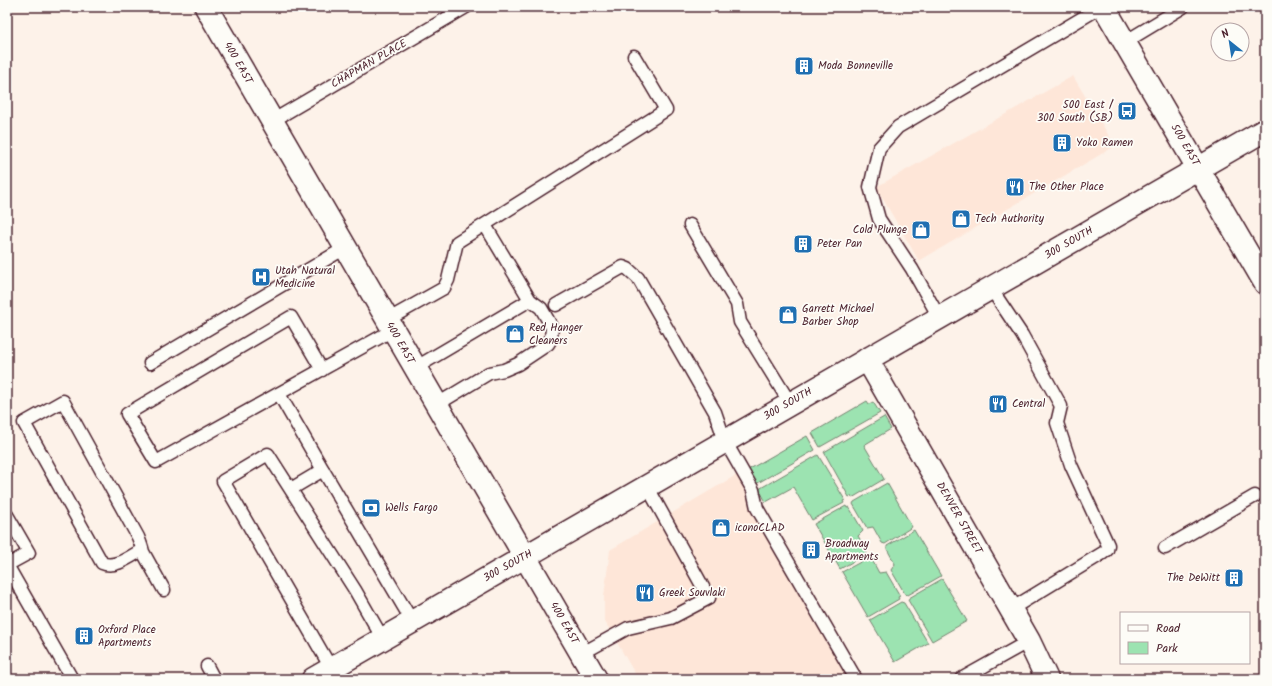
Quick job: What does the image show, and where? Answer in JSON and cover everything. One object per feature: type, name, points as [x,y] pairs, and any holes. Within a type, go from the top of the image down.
[{"type":"street","name":"400 EAST","points":[[206,7],[596,679]]},
{"type":"street","name":"500 EAST","points":[[1104,7],[1265,283]]},
{"type":"street","name":"300 SOUTH","points":[[313,679],[990,287],[1265,130]]},
{"type":"street","name":"DENVER STREET","points":[[866,359],[1030,641],[1047,679]]},
{"type":"lane","name":"CHAPMAN PLACE","points":[[272,121],[466,7]]},
{"type":"lane","points":[[939,317],[879,218],[870,187],[879,148],[898,127],[1101,7]]},
{"type":"lane","points":[[1125,42],[1183,7]]},
{"type":"lane","points":[[322,370],[291,317],[127,414],[156,462],[322,370],[444,288],[448,280],[458,242],[666,110],[634,56]]},
{"type":"lane","points":[[436,405],[489,374],[518,364],[548,344],[552,339],[552,327],[540,308],[530,300],[485,225]]},
{"type":"lane","points":[[690,225],[736,304],[740,322],[790,403]]},
{"type":"lane","points":[[150,363],[345,248]]},
{"type":"lane","points":[[556,305],[617,269],[623,267],[628,269],[644,287],[691,367],[715,412],[725,441],[753,490],[757,508],[856,679]]},
{"type":"lane","points":[[990,287],[1022,335],[1061,406],[1057,424],[1071,465],[1108,545],[1107,550],[1103,553],[1011,609]]},
{"type":"lane","points":[[415,368],[530,300]]},
{"type":"lane","points":[[279,394],[412,621]]},
{"type":"lane","points":[[142,550],[113,564],[107,565],[102,563],[24,423],[63,401],[138,537],[142,550],[164,590]]},
{"type":"lane","points":[[331,668],[223,482],[268,454],[355,590],[383,638]]},
{"type":"lane","points":[[291,489],[324,470]]},
{"type":"lane","points":[[581,654],[628,628],[671,618],[709,598],[647,486]]},
{"type":"lane","points":[[1165,548],[1255,496]]},
{"type":"lane","points":[[7,515],[29,553],[7,565],[72,679]]},
{"type":"lane","points":[[961,679],[1030,641]]},
{"type":"lane","points":[[207,666],[214,679]]},
{"type":"shaded area","points":[[1073,76],[1115,146],[919,261],[876,187]]},
{"type":"shaded area","points":[[738,474],[859,679],[638,679],[604,620],[604,596],[610,550]]},
{"type":"green space","points":[[867,401],[869,404],[873,402],[880,413],[820,447],[812,433]]},
{"type":"green space","points":[[884,417],[891,429],[864,445],[884,479],[852,498],[851,496],[849,497],[824,452]]},
{"type":"green space","points":[[807,436],[815,450],[756,484],[748,470]]},
{"type":"green space","points":[[818,455],[845,500],[843,501],[844,503],[812,520],[793,487],[766,502],[759,489]]},
{"type":"green space","points":[[887,483],[912,527],[885,544],[882,543],[873,527],[867,528],[853,504]]},
{"type":"green space","points":[[846,506],[847,508],[849,507],[863,531],[858,536],[867,551],[866,554],[840,569],[814,524]]},
{"type":"green space","points":[[914,530],[941,576],[908,595],[905,594],[891,570],[895,564],[887,549],[887,546]]},
{"type":"green space","points":[[868,558],[871,558],[879,573],[886,572],[900,596],[898,597],[899,599],[868,617],[842,572]]},
{"type":"green space","points":[[942,579],[967,621],[932,641],[908,600]]},
{"type":"green space","points":[[901,602],[904,603],[928,643],[895,662],[870,620]]},
{"type":"place","name":"Moda Bonneville","points":[[804,66]]},
{"type":"place","name":"500 East / 300 South (SB)","points":[[1127,111]]},
{"type":"place","name":"Yoko Ramen","points":[[1062,143]]},
{"type":"place","name":"The Other Place","points":[[1015,187]]},
{"type":"place","name":"Tech Authority","points":[[961,219]]},
{"type":"place","name":"Cold Plunge","points":[[921,230]]},
{"type":"place","name":"Peter Pan","points":[[803,244]]},
{"type":"place","name":"Utah Natural Medicine","points":[[261,277]]},
{"type":"place","name":"Garrett Michael Barber Shop","points":[[788,315]]},
{"type":"place","name":"Red Hanger Cleaners","points":[[515,334]]},
{"type":"place","name":"Central","points":[[998,404]]},
{"type":"place","name":"Wells Fargo","points":[[371,508]]},
{"type":"place","name":"iconoCLAD","points":[[721,528]]},
{"type":"place","name":"Broadway Apartments","points":[[811,550]]},
{"type":"place","name":"The DeWitt","points":[[1234,578]]},
{"type":"place","name":"Greek Souvlaki","points":[[645,593]]},
{"type":"place","name":"Oxford Place Apartments","points":[[84,636]]}]
